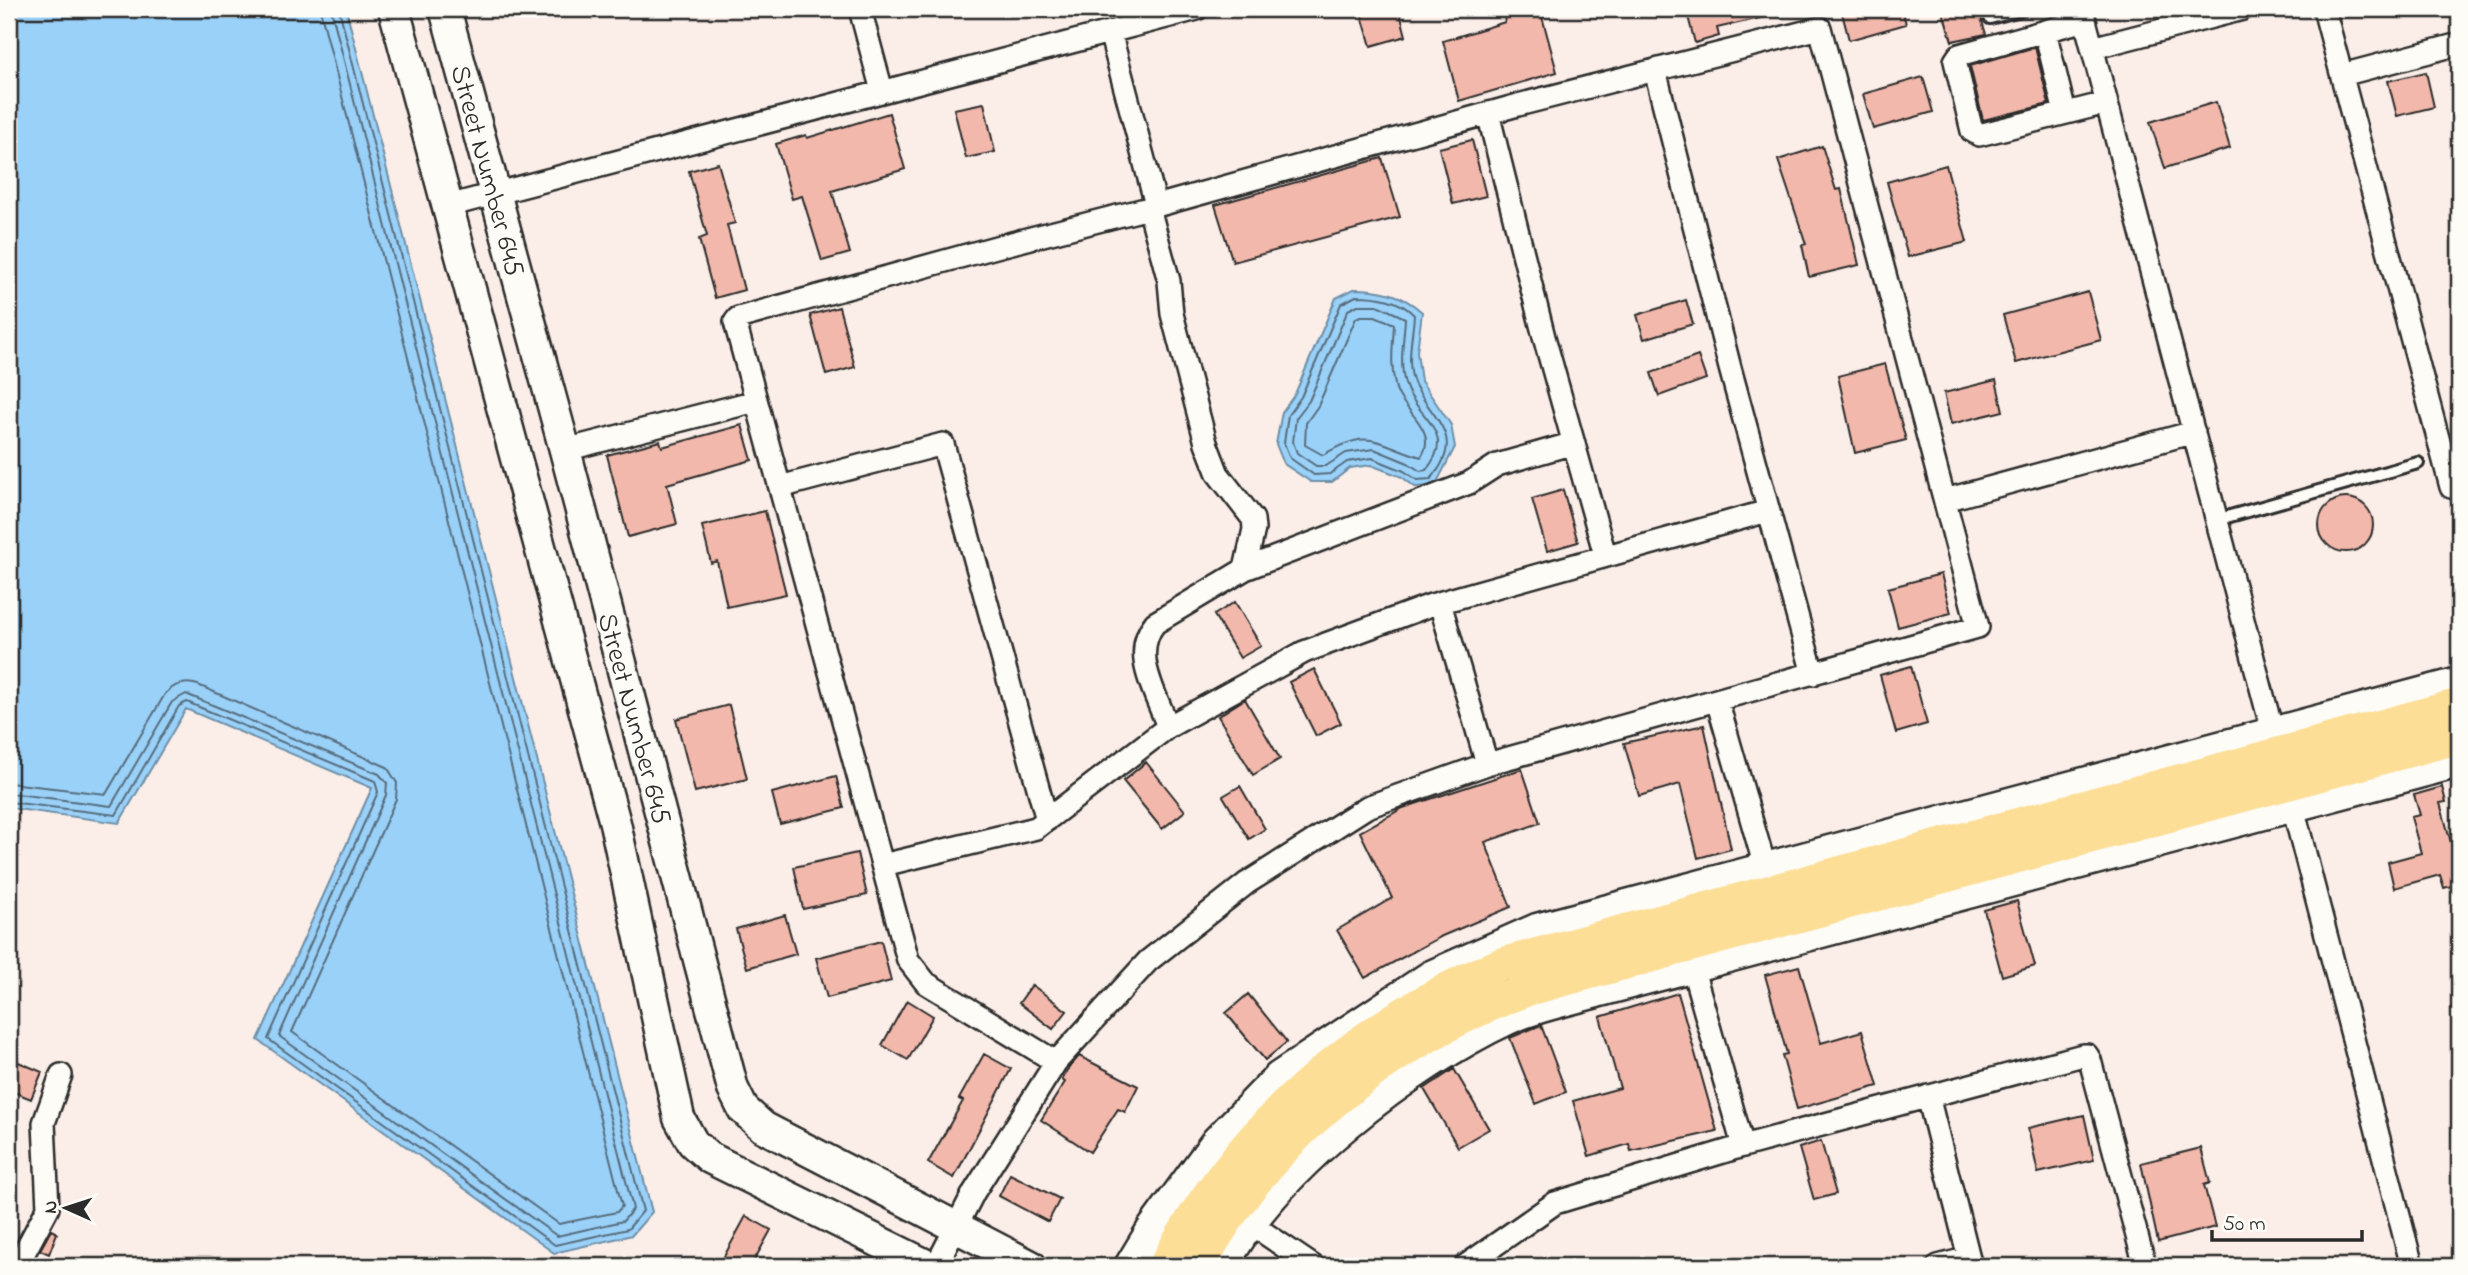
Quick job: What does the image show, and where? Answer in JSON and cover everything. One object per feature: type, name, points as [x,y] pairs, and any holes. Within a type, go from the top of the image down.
[{"type":"main road","points":[[1199,1266],[1218,1231],[1240,1201],[1316,1118],[1364,1078],[1405,1050],[1499,1000],[2282,769],[2459,705]]},
{"type":"main road","points":[[1165,1266],[1210,1192],[1234,1160],[1288,1102],[1379,1029],[1462,981],[1503,964],[2282,769],[2459,737]]},
{"type":"street","name":"Street Number 645","points":[[394,9],[615,823],[680,1118],[694,1143],[710,1158],[941,1253],[1031,1266]]},
{"type":"street","name":"Street Number 645","points":[[445,9],[565,450],[733,1088],[744,1109],[764,1127],[941,1253]]},
{"type":"street","points":[[860,9],[882,91]]},
{"type":"street","points":[[448,206],[1197,9]]},
{"type":"street","points":[[2092,48],[2243,9]]},
{"type":"street","points":[[2324,9],[2451,487],[2459,489]]},
{"type":"street","points":[[2106,103],[1979,135],[1972,131],[1956,58],[2045,31],[2083,14],[2412,1266]]},
{"type":"street","points":[[941,1253],[974,1192],[1056,1062],[1148,961],[1247,883],[1367,807],[1487,764],[1978,627],[1821,30],[1816,27],[1488,113],[1153,207],[983,250],[738,318],[735,327],[908,960],[926,983],[1056,1062]]},
{"type":"street","points":[[2045,31],[2065,113]]},
{"type":"street","points":[[1110,32],[1153,207],[1169,281],[1172,314],[1206,443],[1218,474],[1253,520],[1254,529],[1245,569]]},
{"type":"street","points":[[2342,75],[2459,44]]},
{"type":"street","points":[[1655,70],[1812,674]]},
{"type":"street","points":[[1488,113],[1605,555]]},
{"type":"street","points":[[565,450],[756,401]]},
{"type":"street","points":[[1945,500],[2194,432]]},
{"type":"street","points":[[1168,727],[1144,663],[1142,650],[1146,634],[1155,622],[1245,569],[1469,483],[1497,465],[1574,443]]},
{"type":"street","points":[[780,487],[943,444],[1047,820]]},
{"type":"street","points":[[883,865],[1036,828],[1168,727],[1304,652],[1440,603],[1769,511]]},
{"type":"street","points":[[1440,603],[1487,764]]},
{"type":"street","points":[[1223,1266],[1251,1224],[1318,1151],[1350,1122],[1427,1064],[1511,1017],[1692,966],[2282,769],[2459,683]]},
{"type":"street","points":[[1717,700],[1765,867]]},
{"type":"street","points":[[1130,1266],[1153,1228],[1216,1142],[1279,1077],[1431,976],[1537,929],[1765,867],[2282,769],[2459,762]]},
{"type":"street","points":[[1692,966],[1742,1146]]},
{"type":"street","points":[[1465,1266],[1555,1203],[1742,1146],[2087,1055],[2145,1266]]},
{"type":"street","points":[[17,1266],[48,1208],[44,1123],[61,1075]]},
{"type":"street","points":[[1928,1096],[1970,1262],[1938,1266]]},
{"type":"street","points":[[1251,1224],[1313,1266]]},
{"type":"lane","points":[[1990,18],[2024,9]]},
{"type":"lane","points":[[2216,520],[2418,463]]},
{"type":"water","points":[[9,9],[346,9],[652,1212],[632,1235],[554,1253],[258,1040],[372,788],[186,709],[119,823],[9,808]]},
{"type":"water","points":[[1354,289],[1391,294],[1422,312],[1417,352],[1421,381],[1451,425],[1455,447],[1435,486],[1415,487],[1402,477],[1371,465],[1350,468],[1332,482],[1311,482],[1284,464],[1276,444],[1282,412],[1295,394],[1336,298]]},
{"type":"building","points":[[1360,9],[1399,9],[1406,36],[1371,46]]},
{"type":"building","points":[[1502,9],[1540,9],[1557,72],[1459,101],[1443,41],[1505,22]]},
{"type":"building","points":[[1686,9],[1772,9],[1773,15],[1717,28],[1719,36],[1695,43]]},
{"type":"building","points":[[1841,9],[1902,9],[1906,24],[1849,40]]},
{"type":"building","points":[[1942,9],[1978,9],[1986,34],[1952,41]]},
{"type":"building","points":[[2035,47],[2049,104],[1983,120],[1970,66]]},
{"type":"building","points":[[2426,72],[2434,107],[2397,116],[2388,81]]},
{"type":"building","points":[[1923,77],[1933,112],[1873,129],[1863,94]]},
{"type":"building","points":[[2216,102],[2230,148],[2165,168],[2150,122]]},
{"type":"building","points":[[984,103],[995,152],[966,158],[954,109]]},
{"type":"building","points":[[889,113],[905,169],[832,191],[850,253],[822,261],[802,196],[792,199],[776,144],[806,135],[807,138]]},
{"type":"building","points":[[1472,140],[1486,196],[1453,204],[1439,148]]},
{"type":"building","points":[[1822,146],[1836,190],[1841,189],[1859,265],[1809,277],[1802,245],[1806,244],[1778,160]]},
{"type":"building","points":[[1382,158],[1400,217],[1233,262],[1215,205]]},
{"type":"building","points":[[718,163],[735,223],[727,225],[744,290],[715,298],[699,239],[707,236],[689,171]]},
{"type":"building","points":[[1946,165],[1967,242],[1908,257],[1887,182]]},
{"type":"building","points":[[2088,292],[2101,340],[2016,363],[2003,315]]},
{"type":"building","points":[[1686,300],[1693,324],[1644,339],[1637,315]]},
{"type":"building","points":[[839,307],[855,367],[826,375],[810,315]]},
{"type":"building","points":[[1698,356],[1706,379],[1659,396],[1651,373]]},
{"type":"building","points":[[1885,364],[1906,440],[1855,453],[1838,376]]},
{"type":"building","points":[[1996,380],[2003,411],[1951,424],[1944,393]]},
{"type":"building","points":[[742,425],[752,460],[667,484],[677,524],[628,537],[607,455],[660,441],[662,447]]},
{"type":"building","points":[[1563,490],[1578,542],[1547,551],[1532,499]]},
{"type":"building","points":[[2351,498],[2361,502],[2369,510],[2373,525],[2369,540],[2361,548],[2341,552],[2331,548],[2323,540],[2319,520],[2323,510],[2331,502]]},
{"type":"building","points":[[765,511],[786,594],[727,607],[717,561],[711,563],[702,526]]},
{"type":"building","points":[[1941,574],[1951,613],[1898,627],[1888,588]]},
{"type":"building","points":[[1235,602],[1261,646],[1240,658],[1214,615]]},
{"type":"building","points":[[1911,666],[1927,724],[1896,733],[1880,675]]},
{"type":"building","points":[[1314,669],[1341,723],[1316,736],[1289,682]]},
{"type":"building","points":[[1245,699],[1280,759],[1253,775],[1218,716]]},
{"type":"building","points":[[729,705],[747,779],[695,792],[676,719]]},
{"type":"building","points":[[1704,725],[1731,849],[1698,858],[1680,784],[1639,796],[1624,743]]},
{"type":"building","points":[[1146,762],[1185,811],[1162,829],[1123,781]]},
{"type":"building","points":[[1522,769],[1540,823],[1485,842],[1511,907],[1442,936],[1365,978],[1337,930],[1392,898],[1360,832],[1403,808]]},
{"type":"building","points":[[836,776],[844,808],[780,824],[772,793]]},
{"type":"building","points":[[1240,786],[1265,829],[1249,839],[1223,796]]},
{"type":"building","points":[[2442,787],[2446,802],[2440,803],[2459,871],[2459,884],[2444,888],[2440,875],[2394,888],[2388,862],[2421,853],[2411,817],[2420,815],[2414,795]]},
{"type":"building","points":[[857,853],[867,895],[803,909],[794,867]]},
{"type":"building","points":[[2017,901],[2035,966],[2002,976],[1984,910]]},
{"type":"building","points":[[785,915],[796,954],[747,968],[736,929]]},
{"type":"building","points":[[881,941],[891,981],[827,998],[816,958]]},
{"type":"building","points":[[1799,966],[1821,1043],[1862,1031],[1878,1086],[1797,1109],[1782,1055],[1787,1054],[1765,975]]},
{"type":"building","points":[[1032,985],[1067,1011],[1053,1029],[1019,1003]]},
{"type":"building","points":[[1678,993],[1717,1131],[1631,1151],[1629,1144],[1589,1156],[1573,1101],[1620,1088],[1600,1017]]},
{"type":"building","points":[[1248,994],[1287,1042],[1265,1060],[1226,1013]]},
{"type":"building","points":[[907,1000],[933,1016],[908,1060],[882,1045]]},
{"type":"building","points":[[1541,1025],[1566,1092],[1536,1104],[1510,1038]]},
{"type":"building","points":[[984,1054],[1011,1069],[954,1178],[928,1163],[963,1101],[959,1099]]},
{"type":"building","points":[[1079,1056],[1138,1086],[1125,1112],[1118,1109],[1090,1152],[1041,1120],[1065,1082],[1062,1080],[1068,1069]]},
{"type":"building","points":[[9,1058],[42,1072],[31,1099],[9,1090]]},
{"type":"building","points":[[1454,1069],[1489,1129],[1458,1147],[1424,1089]]},
{"type":"building","points":[[2084,1115],[2094,1160],[2038,1173],[2028,1128]]},
{"type":"building","points":[[1821,1141],[1836,1194],[1814,1200],[1799,1148]]},
{"type":"building","points":[[2201,1148],[2210,1183],[2204,1185],[2215,1227],[2158,1242],[2141,1163]]},
{"type":"building","points":[[1010,1174],[1060,1199],[1048,1222],[999,1196]]},
{"type":"building","points":[[746,1216],[771,1230],[751,1266],[729,1266],[721,1262]]},
{"type":"building","points":[[51,1230],[57,1233],[49,1254],[40,1250]]}]
